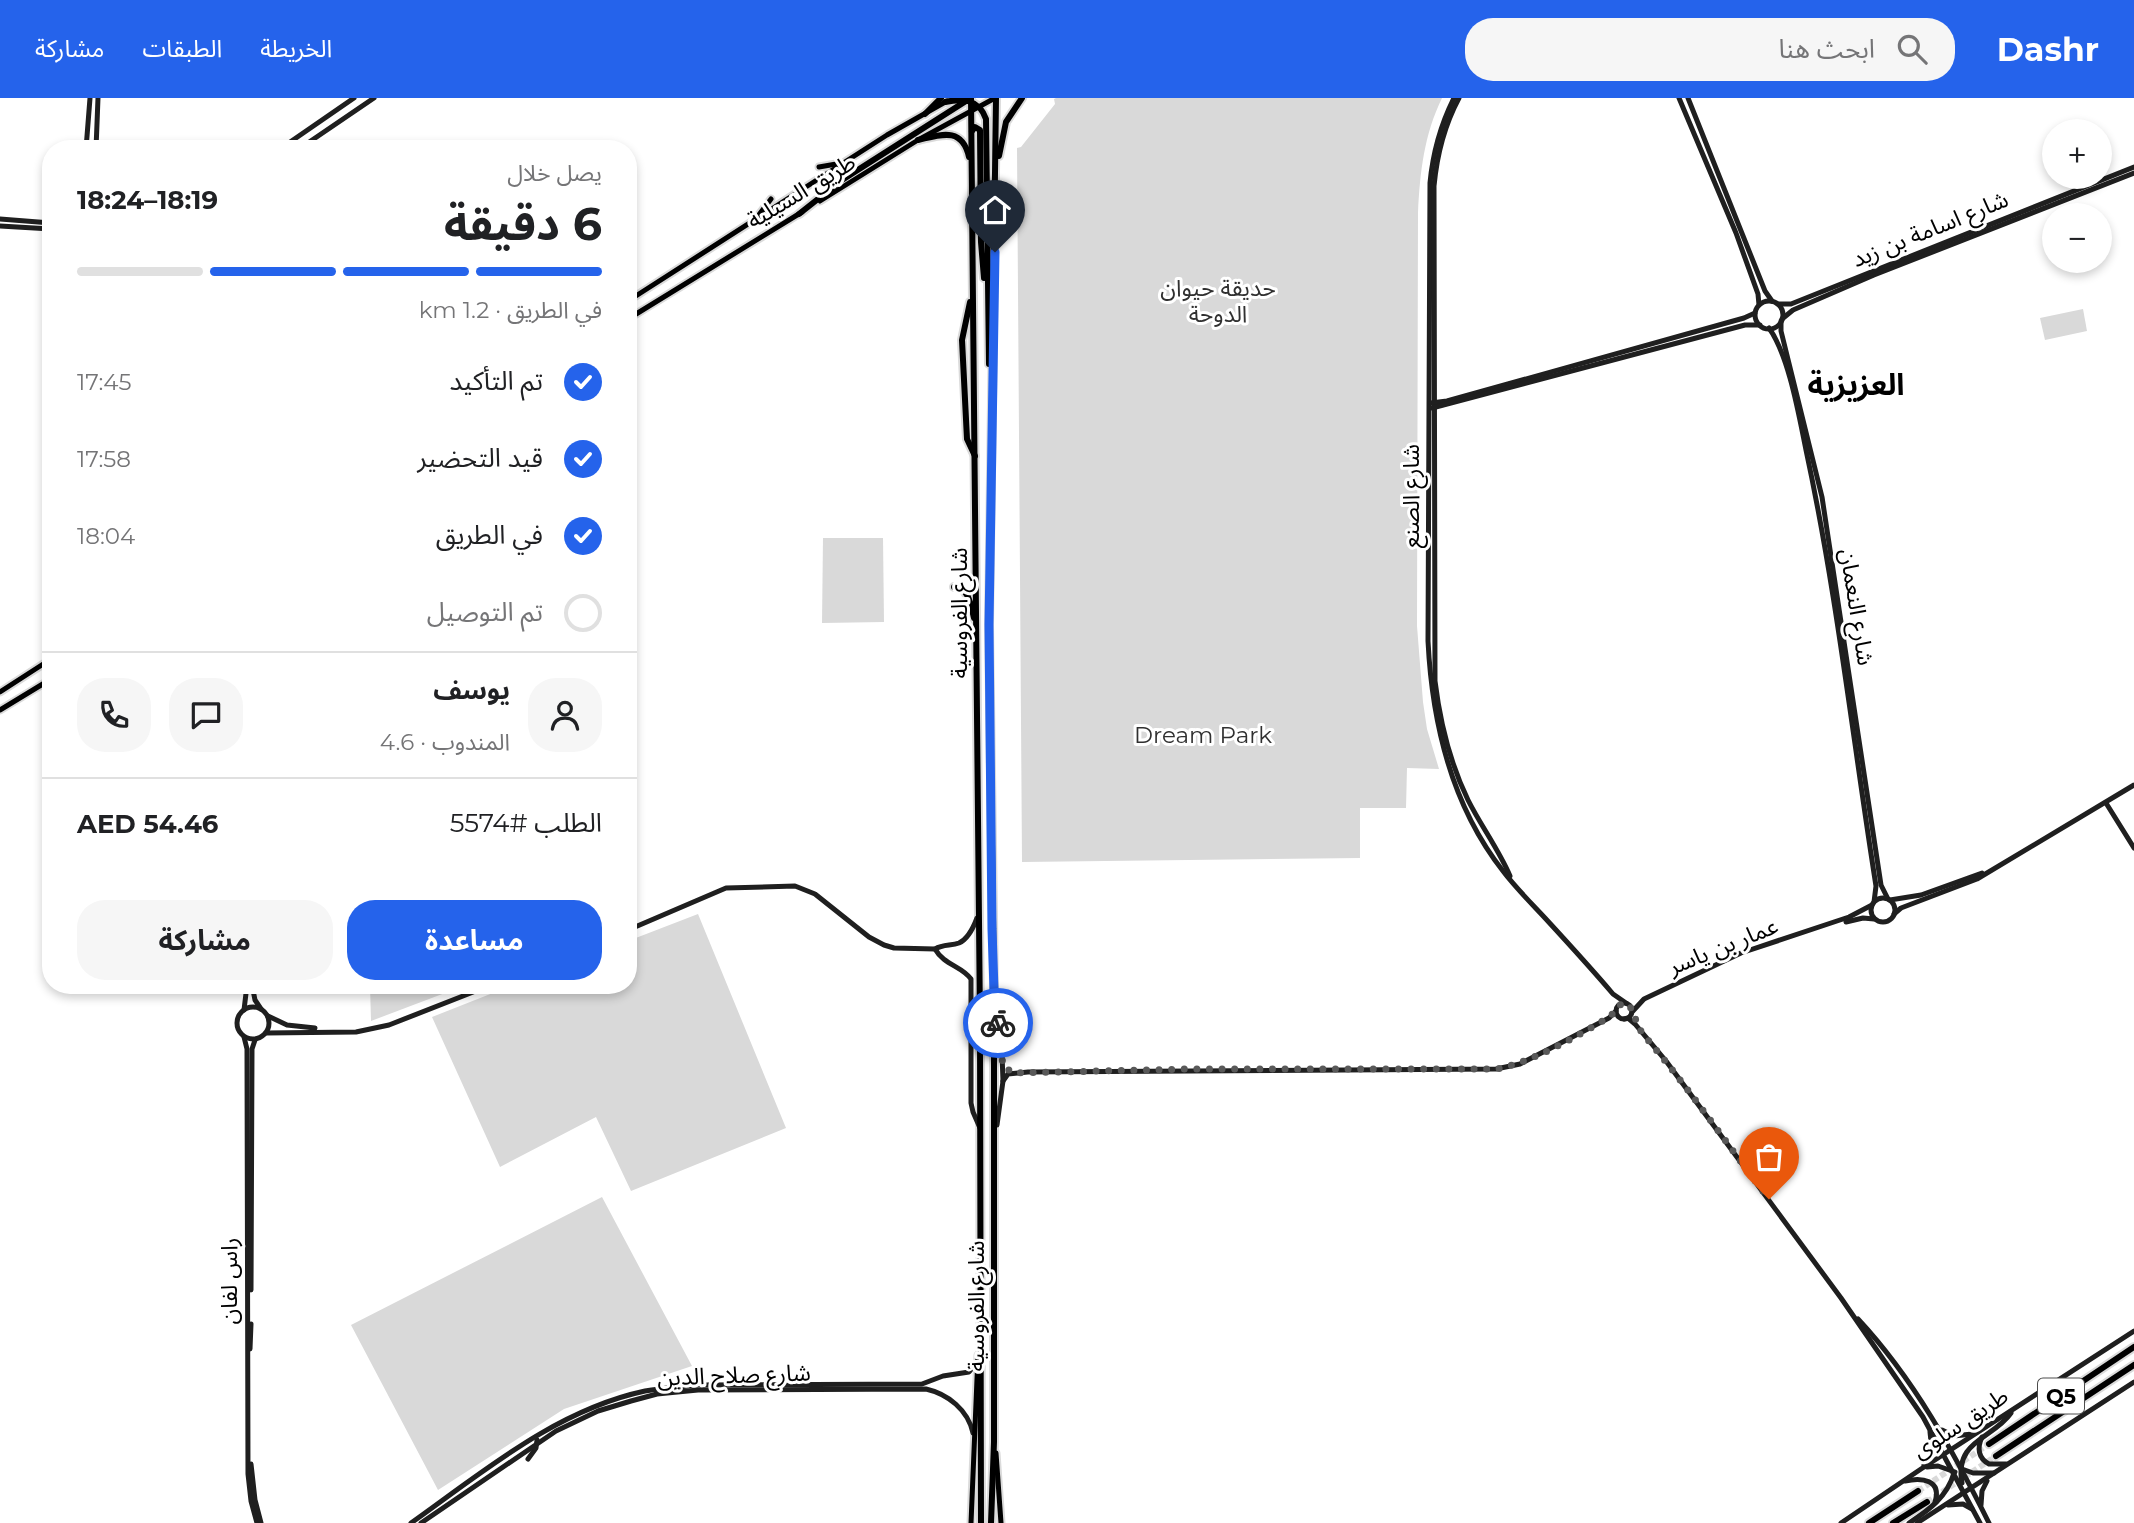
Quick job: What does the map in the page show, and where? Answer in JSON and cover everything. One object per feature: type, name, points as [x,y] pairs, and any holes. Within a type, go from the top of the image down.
[{"type":"highway","name":"شارع الفروسية","points":[[991,1523],[994,1443],[994,990],[989,625],[996,98]]},
{"type":"highway","points":[[996,175],[1005,125],[1022,98]]},
{"type":"highway","points":[[925,114],[943,100],[974,101]]},
{"type":"highway","points":[[971,169],[971,110],[974,101]]},
{"type":"highway","points":[[799,214],[842,180],[974,101]]},
{"type":"highway","points":[[974,101],[985,116],[986,125],[988,318],[992,406]]},
{"type":"highway","points":[[971,132],[974,127],[980,129],[981,242],[988,318]]},
{"type":"highway","points":[[918,140],[943,135],[957,137],[966,147],[971,169]]},
{"type":"highway","name":"شارع الفروسية","points":[[971,169],[972,293],[962,340],[967,439],[975,456],[982,1326],[981,1523]]},
{"type":"highway","points":[[956,587],[964,589],[977,626]]},
{"type":"highway","name":"طريق سلوى","points":[[1989,1444],[2134,1348]]},
{"type":"highway","name":"طريق سلوى","points":[[1996,1456],[2134,1365]]},
{"type":"highway","name":"طريق سلوى","points":[[1869,1523],[1918,1491]]},
{"type":"highway","points":[[1893,1523],[1930,1503]]},
{"type":"main road","points":[[943,100],[953,98]]},
{"type":"main road","points":[[974,101],[996,98]]},
{"type":"main road","name":"طريق السيلية","points":[[637,313],[971,110]]},
{"type":"main road","name":"طريق السيلية","points":[[637,295],[925,114]]},
{"type":"main road","points":[[818,167],[845,162]]},
{"type":"main road","points":[[755,221],[771,199]]},
{"type":"main road","points":[[0,692],[42,665]]},
{"type":"main road","points":[[0,710],[42,684]]},
{"type":"main road","name":"شارع الفروسية","points":[[971,1523],[977,1362],[982,1326]]},
{"type":"main road","name":"شارع الفروسية","points":[[994,1443],[999,1473],[1000,1523]]},
{"type":"street","points":[[87,140],[90,98]]},
{"type":"street","points":[[96,140],[98,98]]},
{"type":"street","points":[[293,140],[354,98]]},
{"type":"street","points":[[312,140],[374,98]]},
{"type":"street","name":"شارع الصنع","points":[[1457,98],[1440,143],[1435,175],[1430,681],[1440,740],[1457,790],[1504,873],[1613,994],[1627,1003]]},
{"type":"street","points":[[1679,98],[1758,294],[1759,305],[1755,313],[1760,325]]},
{"type":"street","points":[[1431,405],[1745,325],[1776,327],[1782,320],[1782,311],[1765,291],[1689,99]]},
{"type":"street","name":"شارع اسامة بن زيد","points":[[1775,303],[1791,304],[2134,167]]},
{"type":"street","name":"شارع اسامة بن زيد","points":[[1782,320],[1793,310],[1859,281],[2134,173]]},
{"type":"street","points":[[0,219],[42,222]]},
{"type":"street","points":[[0,226],[42,228]]},
{"type":"street","points":[[1759,305],[1775,303]]},
{"type":"street","points":[[1431,405],[1755,313]]},
{"type":"street","name":"شارع النعمان","points":[[1782,320],[1781,331],[1822,497],[1881,885],[1889,900]]},
{"type":"street","name":"شارع النعمان","points":[[1769,328],[1777,342],[1791,386],[1816,499],[1876,886],[1873,903]]},
{"type":"street","points":[[1986,872],[1921,895],[1889,900],[1880,898],[1873,903],[1871,915],[1876,920],[1886,921],[1900,908],[1977,879],[2134,785]]},
{"type":"street","points":[[2106,803],[2134,848]]},
{"type":"street","points":[[637,926],[726,888],[804,887],[869,937],[894,948],[935,949],[961,942],[975,925],[979,914]]},
{"type":"street","points":[[1889,900],[1894,906],[1894,914]]},
{"type":"street","name":"عمار بن ياسر","points":[[1609,1018],[1621,1003],[1644,999],[1741,953],[1863,912],[1873,903]]},
{"type":"street","name":"عمار بن ياسر","points":[[1816,928],[1863,918],[1876,920]]},
{"type":"street","name":"شارع الفروسية","points":[[935,949],[947,963],[968,974],[972,984],[971,1103],[972,1112],[980,1128]]},
{"type":"street","name":"شارع الفروسية","points":[[992,1170],[1003,1081],[994,990]]},
{"type":"street","points":[[247,994],[243,1010],[238,1016],[237,1026],[244,1038],[255,1040],[266,1033],[269,1027],[268,1016]]},
{"type":"street","points":[[253,994],[268,1016],[287,1025],[363,1031]]},
{"type":"street","points":[[266,1033],[363,1031],[396,1023],[468,994]]},
{"type":"street","name":"شارع الصنع","points":[[1613,994],[1616,1010]]},
{"type":"street","name":"عمار بن ياسر","points":[[1623,1018],[1632,1013],[1644,999]]},
{"type":"street","points":[[1627,1003],[1635,1024]]},
{"type":"street","points":[[243,1010],[250,1007],[261,1009]]},
{"type":"street","points":[[1616,1010],[1623,1018]]},
{"type":"street","points":[[1003,1081],[1005,1076],[1013,1073],[1189,1069],[1496,1069],[1520,1064],[1609,1018],[1628,1018],[1666,1061],[1849,1309],[1948,1451]]},
{"type":"street","name":"راس لفان","points":[[244,1038],[247,1049],[247,1436],[249,1486],[259,1523]]},
{"type":"street","name":"راس لفان","points":[[255,1040],[251,1061],[250,1425],[253,1486],[259,1523]]},
{"type":"street","points":[[1002,1061],[1005,1069],[1013,1073]]},
{"type":"street","points":[[1849,1309],[1909,1383],[1937,1426],[1980,1523]]},
{"type":"street","name":"طريق سلوى","points":[[1842,1523],[1948,1451],[2009,1417],[2013,1410],[2134,1331]]},
{"type":"street","name":"شارع صلاح الدين","points":[[411,1523],[535,1440],[592,1408],[627,1396],[663,1388],[698,1385],[928,1382],[946,1375],[969,1372],[977,1362]]},
{"type":"street","points":[[928,1382],[929,1390],[947,1397],[957,1405],[970,1422],[973,1438]]},
{"type":"street","points":[[1917,1523],[2134,1382]]},
{"type":"street","name":"شارع صلاح الدين","points":[[421,1523],[535,1440],[598,1411],[657,1394],[698,1390],[929,1390]]},
{"type":"street","points":[[1921,1469],[1932,1446],[1927,1422]]},
{"type":"street","points":[[1937,1426],[1954,1436],[1981,1433]]},
{"type":"street","points":[[1981,1433],[1979,1452],[1986,1462],[1999,1465],[2013,1462]]},
{"type":"street","points":[[1909,1523],[1950,1487],[1970,1446],[1981,1433]]},
{"type":"street","points":[[528,1459],[535,1440]]},
{"type":"street","points":[[1921,1469],[1938,1466],[1973,1472],[1997,1472]]},
{"type":"street","points":[[1958,1470],[1972,1488],[1989,1523]]},
{"type":"street","points":[[1982,1507],[1984,1486],[1997,1472]]},
{"type":"street","points":[[1901,1482],[1918,1478],[1932,1482],[1937,1492],[1930,1503]]},
{"type":"street","points":[[1945,1505],[1963,1504],[1974,1511]]},
{"type":"green space","name":"حديقة حيوان الدوحة","points":[[1056,98],[1442,98],[1424,154],[1418,213],[1417,626],[1427,729],[1439,769],[1407,768],[1406,808],[1360,808],[1360,858],[1022,862],[1017,148],[1021,147],[1055,104]]},
{"type":"green space","points":[[2083,309],[2087,331],[2045,340],[2040,318]]},
{"type":"green space","points":[[823,538],[883,538],[884,622],[822,623]]},
{"type":"green space","points":[[698,914],[786,1128],[631,1191],[596,1117],[500,1167],[432,1017],[490,994],[637,994],[637,938]]},
{"type":"green space","points":[[370,994],[442,994],[371,1021]]},
{"type":"green space","points":[[602,1197],[692,1366],[564,1409],[438,1490],[351,1325]]},
{"type":"tunnel","points":[[1918,1491],[1989,1444]]},
{"type":"tunnel","points":[[1927,1502],[1996,1456]]},
{"type":"way so far","points":[[998,1023],[1003,1066],[1013,1073],[1189,1069],[1496,1069],[1520,1064],[1609,1018],[1623,1002],[1632,1008],[1635,1024],[1666,1061],[1769,1199]]},
{"type":"district","name":"العزيزية","points":[[1856,384]]},
{"type":"route","points":[[995,252],[989,625],[992,929],[998,1023]]},
{"type":"park label","name":"Dream Park","points":[[1203,735]]}]
